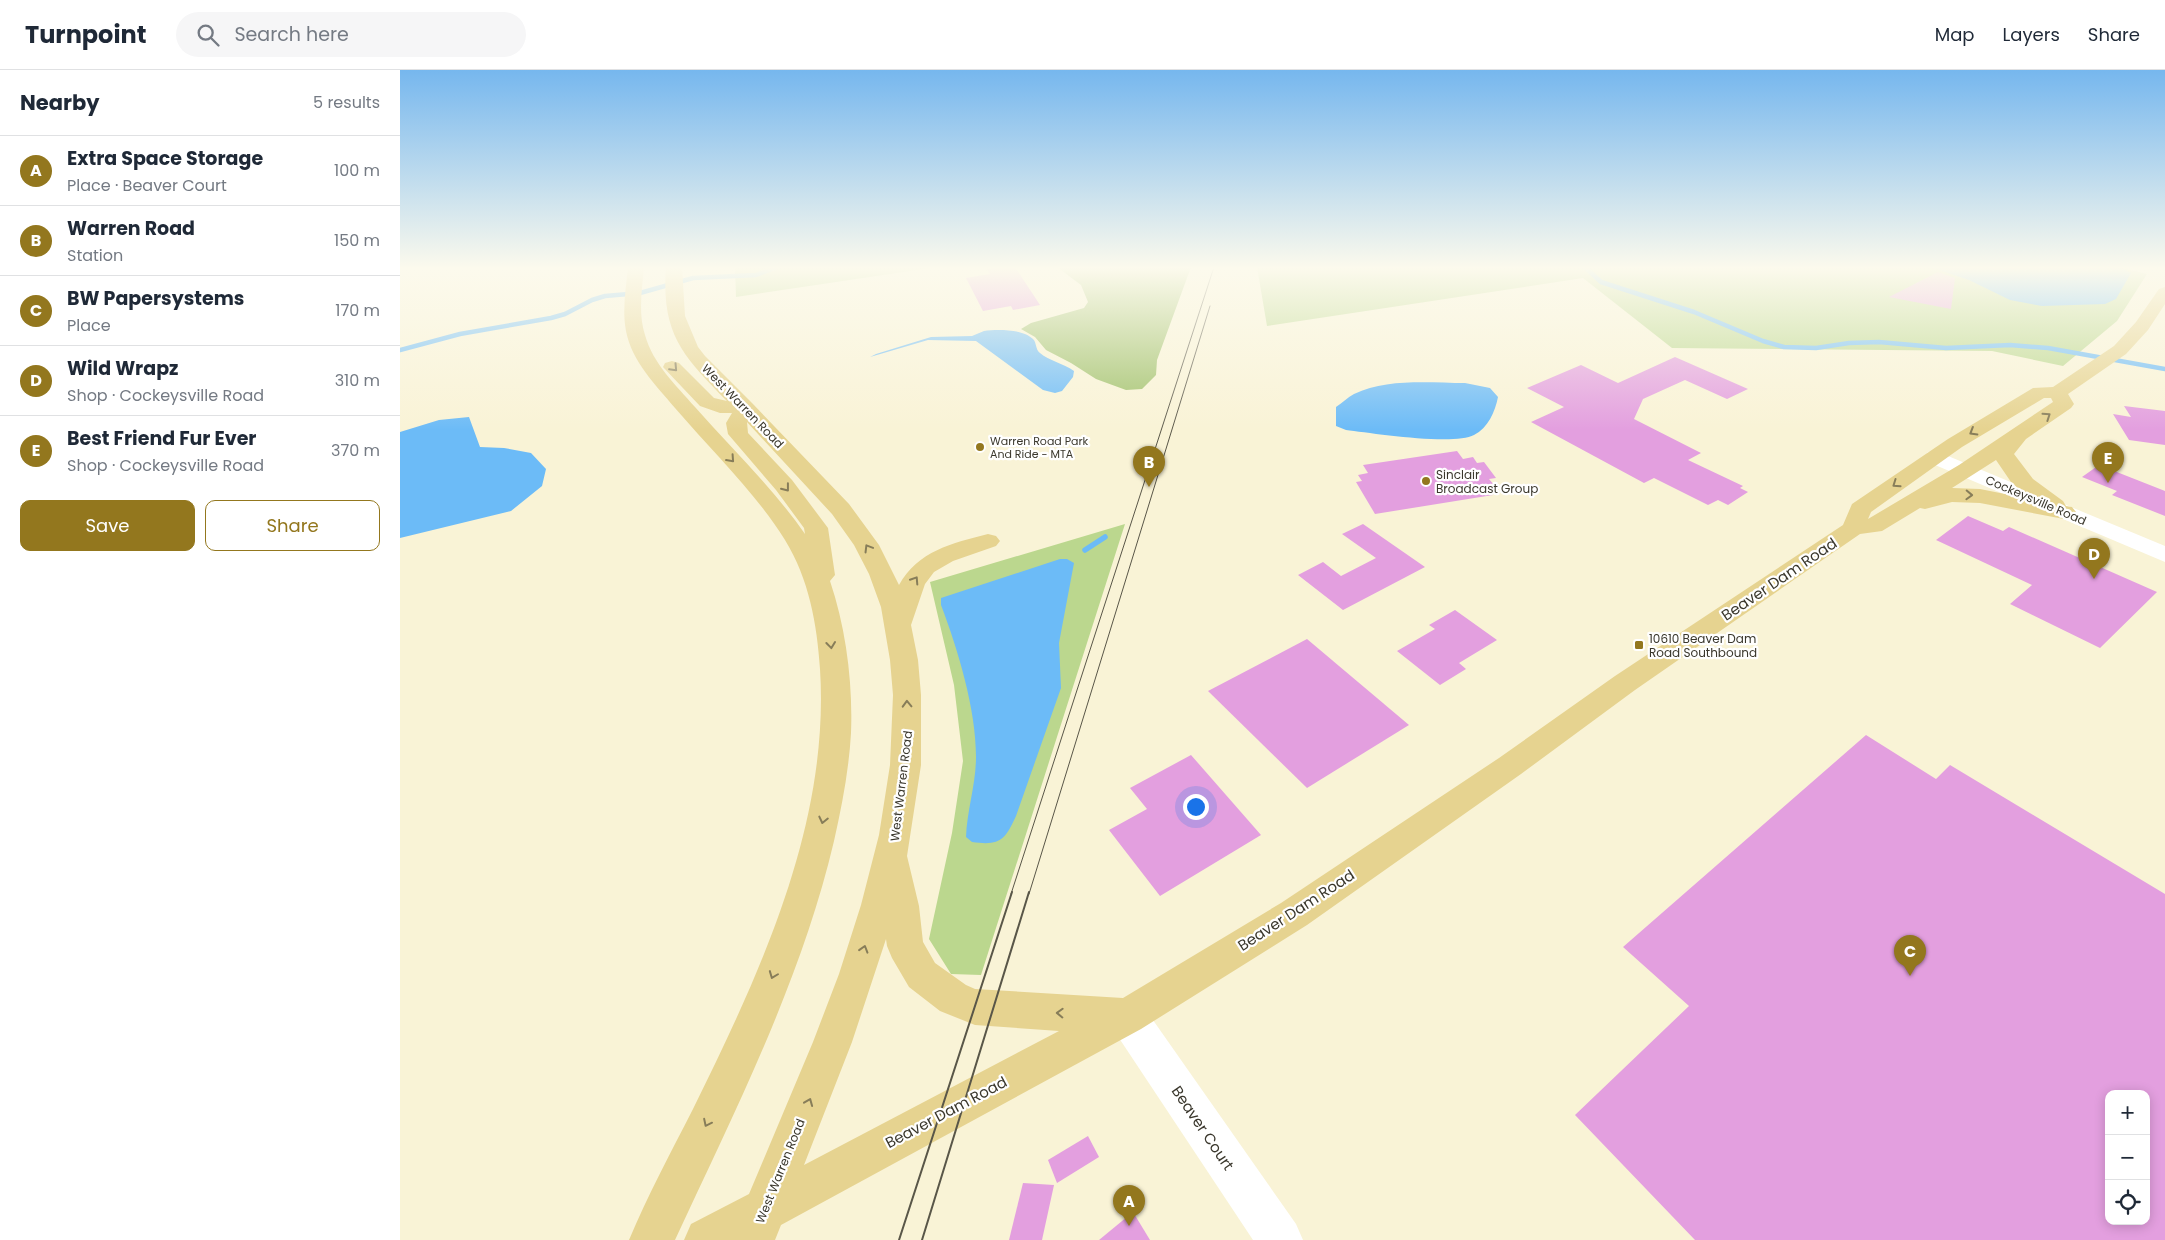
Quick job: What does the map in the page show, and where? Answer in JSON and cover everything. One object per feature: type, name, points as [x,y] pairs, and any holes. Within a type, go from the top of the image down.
[{"type":"main road","points":[[634,322],[634,333],[642,355],[650,366],[750,480],[792,532],[816,579],[826,613]]},
{"type":"main road","points":[[640,322],[661,354],[707,402],[720,407],[746,408],[736,424],[738,434],[784,485],[816,528],[835,687],[835,741],[826,805],[811,872],[773,976],[725,1086],[652,1240]]},
{"type":"main road","name":"West Warren Road","points":[[676,322],[686,344],[698,360],[746,408],[854,524],[874,559],[888,591],[898,626],[906,668],[908,726],[902,794],[892,857],[858,969],[817,1082],[758,1226]]},
{"type":"main road","points":[[1854,528],[1860,509],[1936,456],[2040,392],[2057,393],[2120,350],[2145,322]]},
{"type":"main road","name":"Beaver Dam Road","points":[[707,1240],[758,1226],[1126,1016],[1294,914],[1510,766],[1625,684],[1854,528],[1874,526],[1967,470],[2018,436],[2064,404],[2057,393]]},
{"type":"main road","points":[[2018,436],[2003,454],[2010,467],[2031,489],[2064,512]]},
{"type":"main road","points":[[1904,507],[1951,495],[1968,495],[2010,500],[2064,512]]},
{"type":"main road","points":[[898,626],[912,583],[929,564],[953,552],[988,541]]},
{"type":"main road","points":[[892,857],[901,906],[905,946],[922,975],[953,998],[975,1006],[1035,1012],[1126,1016]]},
{"type":"street","name":"Cockeysville Road","points":[[1936,456],[2165,555]]},
{"type":"street","name":"Beaver Court","points":[[1126,1016],[1280,1240]]},
{"type":"green space","points":[[1171,322],[1157,360],[1156,375],[1142,389],[1126,390],[1096,379],[1046,350],[1035,337],[1021,329],[1031,323]]},
{"type":"green space","points":[[1266,322],[1296,322],[1267,326]]},
{"type":"green space","points":[[1638,322],[2116,322],[2063,366],[1992,351],[1672,348]]},
{"type":"green space","points":[[1125,524],[981,975],[951,974],[929,939],[952,833],[963,761],[954,685],[930,582]]},
{"type":"water","points":[[1010,330],[1029,336],[1033,339],[1040,353],[1074,371],[1073,377],[1062,391],[1055,393],[1043,390],[976,341],[928,340],[870,357],[931,337],[972,336],[984,331]]},
{"type":"water","points":[[1394,383],[1465,383],[1490,388],[1498,397],[1490,419],[1474,435],[1464,438],[1431,439],[1346,430],[1336,426],[1336,407],[1352,395],[1367,389]]},
{"type":"water","points":[[469,417],[480,447],[504,448],[531,453],[546,469],[542,486],[511,511],[400,538],[400,432],[439,420]]},
{"type":"water","points":[[1060,559],[1067,559],[1074,563],[1059,643],[1061,688],[1016,816],[1008,831],[1005,836],[995,842],[972,842],[966,837],[976,767],[973,719],[965,680],[941,605],[941,598]]},
{"type":"building","points":[[1675,357],[1748,389],[1727,399],[1685,380],[1643,399],[1634,419],[1701,453],[1688,460],[1743,486],[1740,488],[1748,492],[1728,505],[1718,500],[1708,505],[1654,478],[1644,483],[1531,422],[1564,407],[1527,388],[1581,365],[1618,383]]},
{"type":"building","points":[[2124,406],[2165,411],[2165,445],[2129,440],[2113,414],[2131,417]]},
{"type":"building","points":[[1457,451],[1463,459],[1473,457],[1477,463],[1484,462],[1496,478],[1489,479],[1495,486],[1486,487],[1493,495],[1375,514],[1356,482],[1362,481],[1358,475],[1368,473],[1363,465]]},
{"type":"building","points":[[2099,465],[2165,491],[2165,516],[2112,495],[2117,491],[2082,477]]},
{"type":"building","points":[[1968,516],[2003,531],[2009,527],[2157,592],[2100,648],[2010,604],[2032,585],[1936,540]]},
{"type":"building","points":[[1363,524],[1425,567],[1343,610],[1298,575],[1323,562],[1341,576],[1376,558],[1342,534]]},
{"type":"building","points":[[1455,610],[1497,640],[1459,663],[1466,669],[1440,685],[1397,651],[1435,629],[1429,625]]},
{"type":"building","points":[[1307,639],[1409,725],[1307,788],[1208,691]]},
{"type":"building","points":[[1866,735],[1936,779],[1950,765],[2165,894],[2165,1240],[1695,1240],[1575,1115],[1689,1006],[1623,947]]},
{"type":"building","points":[[1191,755],[1261,835],[1160,896],[1109,830],[1147,809],[1130,788]]},
{"type":"building","points":[[1088,1136],[1099,1157],[1057,1183],[1048,1160]]},
{"type":"building","points":[[1023,1183],[1054,1185],[1042,1240],[1009,1240]]},
{"type":"building","points":[[1133,1212],[1150,1240],[1099,1240]]},
{"type":"waterway","points":[[400,350],[460,334],[531,322]]},
{"type":"waterway","points":[[1717,322],[1763,341],[1784,347],[1816,348],[1849,343],[1879,342],[1946,348],[2010,345],[2048,348],[2165,369]]},
{"type":"waterway","points":[[1085,550],[1105,537]]},
{"type":"tram line","points":[[1011,894],[1196,322]]},
{"type":"tram line","points":[[1029,894],[1205,322]]},
{"type":"tram line","points":[[899,1240],[1012,892]]},
{"type":"tram line","points":[[922,1240],[1029,892]]},
{"type":"place","name":"Warren Road Park And Ride - MTA","points":[[980,447]]},
{"type":"place","name":"Sinclair Broadcast Group","points":[[1426,481]]},
{"type":"place","name":"Best Friend Fur Ever","points":[[2108,483]]},
{"type":"place","name":"Warren Road","points":[[1149,487]]},
{"type":"place","name":"Wild Wrapz","points":[[2094,579]]},
{"type":"place","name":"10610 Beaver Dam Road Southbound","points":[[1639,645]]},
{"type":"place","name":"BW Papersystems","points":[[1910,976]]},
{"type":"place","name":"Extra Space Storage","points":[[1129,1226]]}]
